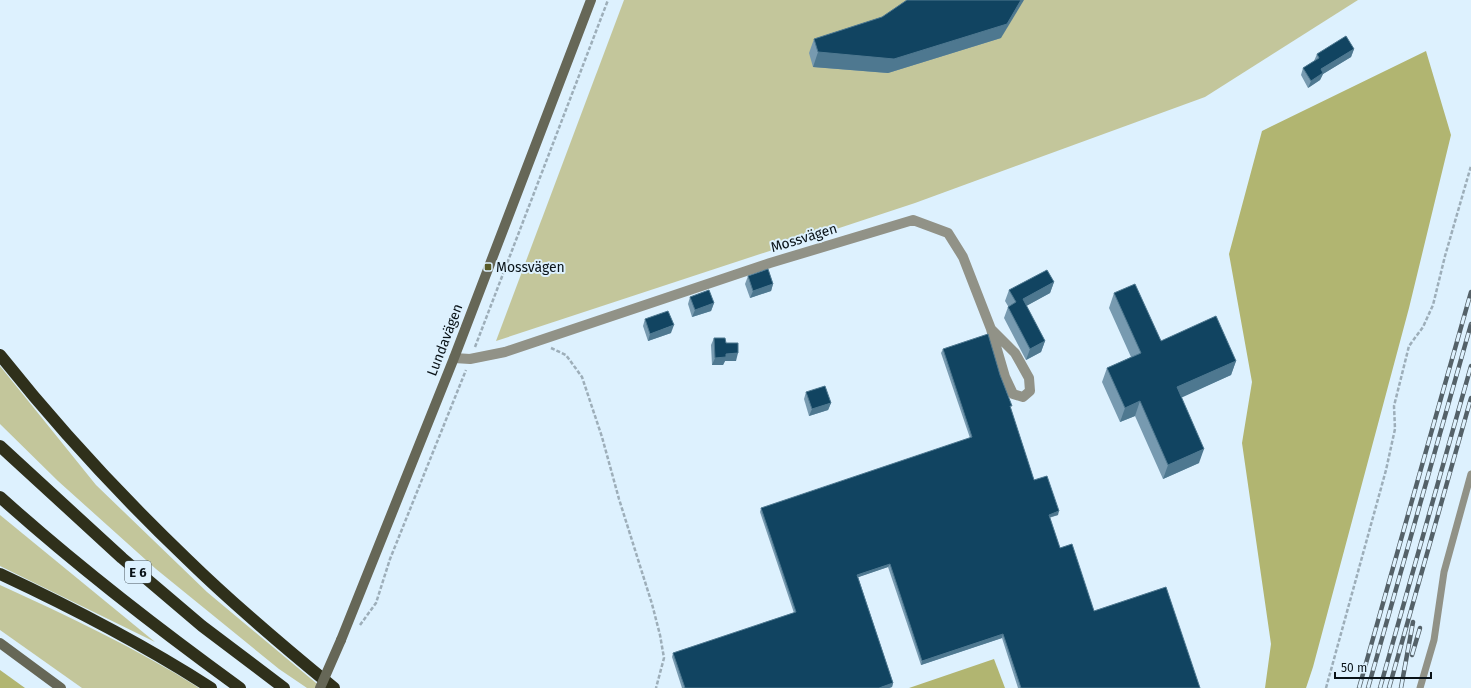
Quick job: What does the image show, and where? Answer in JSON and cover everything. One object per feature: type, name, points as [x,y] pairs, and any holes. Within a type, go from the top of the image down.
[{"type":"highway","points":[[0,355],[31,394],[81,451],[188,561],[334,688]]},
{"type":"highway","name":"E 6","points":[[0,446],[128,563],[202,626],[284,688]]},
{"type":"highway","name":"E 6","points":[[0,497],[36,530],[106,587],[187,650],[240,688]]},
{"type":"highway","points":[[0,574],[112,629],[166,659],[211,688]]},
{"type":"main road","name":"Lundavägen","points":[[320,688],[341,640],[454,358],[591,0]]},
{"type":"main road","points":[[0,643],[61,688]]},
{"type":"street","name":"Mossvägen","points":[[454,358],[470,359],[490,356],[770,263],[913,220],[948,233],[963,257],[991,329],[1004,377],[1013,394],[1023,397],[1030,391],[1029,378],[1015,354],[991,329]]},
{"type":"lane","points":[[1420,688],[1434,640],[1444,572],[1471,474]]},
{"type":"path","points":[[358,628],[376,603],[390,559],[517,240],[608,0]]},
{"type":"path","points":[[1326,688],[1386,470],[1395,429],[1394,406],[1409,346],[1423,326],[1433,305],[1445,256],[1471,166]]},
{"type":"path","points":[[531,343],[554,349],[566,355],[575,365],[582,377],[589,395],[660,635],[664,658],[656,688]]},
{"type":"green space","points":[[624,0],[1358,0],[1205,97],[915,203],[496,341]]},
{"type":"green space","points":[[1426,51],[1451,135],[1409,308],[1313,667],[1306,688],[1265,688],[1271,644],[1242,443],[1252,382],[1229,254],[1262,131]]},
{"type":"green space","points":[[0,366],[96,485],[207,592],[322,688],[307,688],[279,669],[156,569],[58,481],[0,424]]},
{"type":"green space","points":[[0,515],[155,642],[0,566]]},
{"type":"green space","points":[[0,585],[126,646],[199,688],[82,688],[0,630]]},
{"type":"green space","points":[[994,659],[1005,688],[909,688]]},
{"type":"green space","points":[[0,670],[25,688],[0,688]]},
{"type":"building","points":[[907,0],[1021,0],[1007,24],[894,59],[818,52],[814,39],[882,17]]},
{"type":"building","points":[[1346,36],[1354,49],[1321,69],[1323,73],[1311,81],[1303,68],[1319,58],[1317,54]]},
{"type":"building","points":[[768,269],[773,284],[753,291],[748,276]]},
{"type":"building","points":[[1047,270],[1054,282],[1023,299],[1045,341],[1030,349],[1008,307],[1016,302],[1009,290]]},
{"type":"building","points":[[1135,284],[1161,341],[1216,316],[1236,361],[1177,387],[1204,449],[1168,465],[1140,401],[1125,408],[1107,368],[1141,353],[1114,293]]},
{"type":"building","points":[[709,290],[714,303],[695,310],[690,297]]},
{"type":"building","points":[[668,311],[674,325],[650,334],[645,319]]},
{"type":"building","points":[[988,334],[1000,375],[1012,406],[1010,406],[1034,480],[1047,476],[1059,511],[1049,515],[1060,548],[1072,544],[1094,611],[1166,587],[1200,688],[1021,688],[1003,634],[922,661],[890,564],[857,575],[893,683],[879,688],[685,688],[673,653],[796,612],[761,508],[972,437],[943,349]]},
{"type":"building","points":[[714,338],[725,338],[726,343],[738,343],[738,353],[726,354],[726,357],[715,358]]},
{"type":"building","points":[[825,386],[831,403],[812,409],[806,392]]},
{"type":"railway","points":[[1359,688],[1471,292]]},
{"type":"railway","points":[[1368,688],[1471,324]]},
{"type":"railway","points":[[1380,688],[1471,366]]},
{"type":"railway","points":[[1389,688],[1471,398]]},
{"type":"railway","points":[[1401,688],[1413,622]]},
{"type":"railway","points":[[1412,655],[1420,628]]},
{"type":"place","name":"Mossvägen","points":[[488,267]]}]
